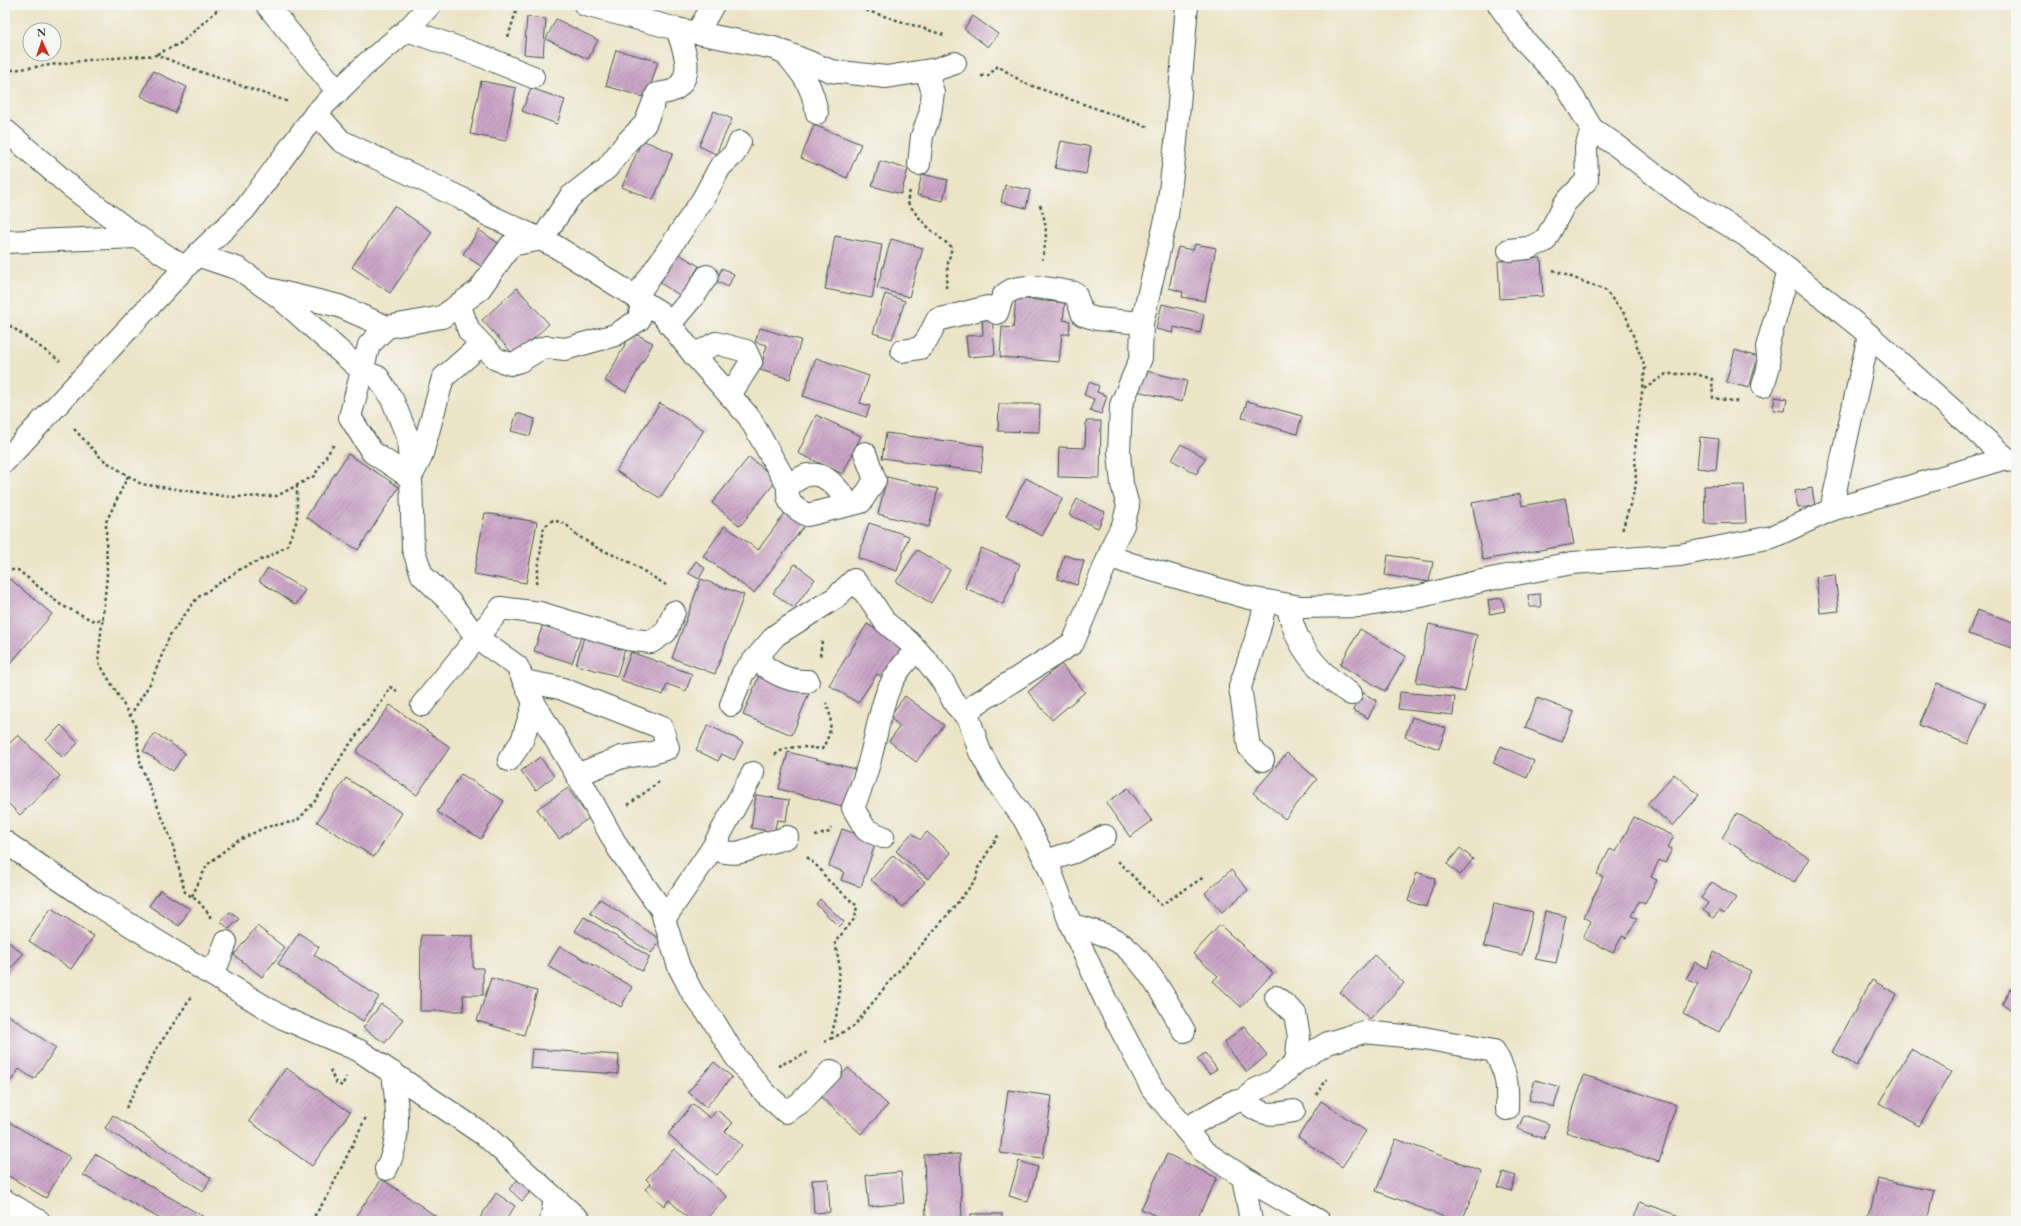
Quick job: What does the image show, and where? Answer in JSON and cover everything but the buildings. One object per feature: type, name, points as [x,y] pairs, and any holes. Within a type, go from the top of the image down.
[{"type":"street","points":[[267,5],[338,92]]},
{"type":"street","points":[[5,461],[191,262],[245,208],[316,113],[365,65],[407,30],[430,5]]},
{"type":"street","points":[[585,5],[687,31],[774,48],[831,72],[886,77],[937,69],[955,63]]},
{"type":"street","points":[[267,288],[339,306],[387,327],[442,317],[479,290],[511,245],[542,239],[570,197],[607,168],[627,142],[645,124],[657,94],[677,88],[687,75],[687,31],[714,5]]},
{"type":"street","points":[[965,714],[976,704],[1073,643],[1110,556],[1114,542],[1123,526],[1128,506],[1122,484],[1119,453],[1121,405],[1141,358],[1142,324],[1168,215],[1176,142],[1187,5]]},
{"type":"street","points":[[1499,5],[1524,40],[1565,84],[1592,129],[1616,145],[1687,200],[1745,235],[1869,336],[2011,460]]},
{"type":"street","points":[[407,30],[487,58],[533,77]]},
{"type":"street","points":[[784,52],[804,75],[814,94],[817,113]]},
{"type":"street","points":[[919,164],[922,136],[930,114],[933,92],[926,71]]},
{"type":"street","points":[[316,113],[341,141],[472,203],[486,214],[556,246],[661,313],[694,355],[749,417],[788,486],[787,498],[793,507],[808,515],[861,502],[875,480],[865,453]]},
{"type":"street","points":[[1509,250],[1528,248],[1545,241],[1565,203],[1587,180],[1586,148],[1592,129]]},
{"type":"street","points":[[5,130],[70,186],[138,237],[191,262],[239,269],[279,296],[362,372],[378,377],[393,401],[408,438],[413,548],[422,576],[450,602],[477,638],[517,666],[534,703],[618,848],[661,909],[679,967],[693,994],[713,1020],[744,1069],[765,1093],[786,1112],[800,1103],[831,1071]]},
{"type":"street","points":[[459,304],[469,331],[496,359],[510,364],[520,361],[540,349],[565,349],[615,335],[639,320],[639,299],[703,199],[720,166],[734,154],[740,142]]},
{"type":"street","points":[[5,242],[138,237]]},
{"type":"street","points":[[1763,386],[1769,366],[1767,347],[1789,270]]},
{"type":"street","points":[[670,324],[696,293],[707,276]]},
{"type":"street","points":[[902,351],[920,348],[927,340],[937,320],[988,307],[997,313],[1003,296],[1016,288],[1036,288],[1075,293],[1084,315],[1142,324]]},
{"type":"street","points":[[387,327],[369,345],[350,417],[372,452],[410,478]]},
{"type":"street","points":[[1831,510],[1869,336]]},
{"type":"street","points":[[410,478],[421,457],[443,378],[475,350],[478,341]]},
{"type":"street","points":[[694,355],[716,343],[746,351],[751,362],[730,395]]},
{"type":"street","points":[[1110,556],[1131,564],[1249,598],[1301,607],[1362,606],[1421,596],[1481,581],[1572,563],[1680,555],[1772,537],[1831,510],[2011,460]]},
{"type":"street","points":[[788,486],[807,475],[819,475],[832,483],[850,504]]},
{"type":"street","points":[[731,705],[742,673],[776,635],[835,598],[854,580],[870,599],[885,622],[917,650],[943,682],[955,704],[969,719],[980,752],[996,781],[1022,816],[1046,861],[1071,925],[1106,1001],[1152,1088],[1203,1151],[1243,1177],[1319,1221]]},
{"type":"street","points":[[1277,603],[1318,667],[1338,686],[1351,694]]},
{"type":"street","points":[[1263,760],[1249,747],[1240,687],[1259,630],[1277,603]]},
{"type":"street","points":[[422,705],[501,608],[540,613],[627,638],[650,642],[666,632],[674,612]]},
{"type":"street","points":[[883,837],[866,830],[853,808],[871,757],[883,701],[904,662],[917,650]]},
{"type":"street","points":[[756,658],[765,668],[789,679],[799,682],[808,681]]},
{"type":"street","points":[[524,681],[560,688],[662,728],[668,748],[652,753],[622,757],[577,775]]},
{"type":"street","points":[[509,760],[522,741],[534,703]]},
{"type":"street","points":[[664,919],[712,849],[753,773]]},
{"type":"street","points":[[1046,861],[1074,852],[1105,836]]},
{"type":"street","points":[[712,849],[728,854],[748,851],[787,837]]},
{"type":"street","points":[[5,842],[91,901],[283,1018],[360,1051],[487,1137],[580,1221]]},
{"type":"street","points":[[1071,925],[1095,931],[1122,945],[1150,975],[1184,1031]]},
{"type":"street","points":[[205,971],[218,963],[226,942]]},
{"type":"street","points":[[1276,997],[1295,1014],[1299,1037],[1296,1062]]},
{"type":"street","points":[[1185,1129],[1232,1102],[1244,1100],[1255,1090],[1276,1080],[1296,1062],[1328,1044],[1364,1032],[1461,1044],[1494,1051],[1505,1070],[1508,1093],[1507,1109]]},
{"type":"street","points":[[386,1169],[393,1158],[398,1112],[393,1073]]},
{"type":"street","points":[[1244,1100],[1254,1110],[1271,1115],[1294,1111]]},
{"type":"street","points":[[1243,1177],[1251,1221]]},
{"type":"street","points":[[551,1221],[555,1198]]},
{"type":"street","points":[[5,1201],[38,1221]]},
{"type":"path","points":[[5,71],[88,60],[157,54],[181,43],[223,5]]},
{"type":"path","points":[[849,5],[892,20],[945,35],[946,53],[969,77],[988,76],[998,66],[1024,83],[1139,123],[1176,142]]},
{"type":"path","points":[[157,54],[198,71],[274,96],[316,113]]},
{"type":"path","points":[[919,164],[907,201],[915,214],[931,230],[952,247],[946,285],[955,315]]},
{"type":"path","points":[[1036,288],[1045,245],[1046,230],[1046,222],[1040,205]]},
{"type":"path","points":[[1545,241],[1547,254],[1553,270],[1605,290],[1626,316],[1645,368],[1635,448],[1636,485],[1614,560]]},
{"type":"path","points":[[5,322],[82,378]]},
{"type":"path","points":[[1643,389],[1666,374],[1696,374],[1712,379],[1713,398],[1748,402],[1763,386]]},
{"type":"path","points":[[55,407],[102,460],[142,484],[231,497],[277,496],[314,476],[350,417]]},
{"type":"path","points":[[128,476],[106,522],[107,576],[104,618],[98,661],[135,724],[141,766],[171,839],[185,892],[192,896],[210,915],[211,931],[226,942]]},
{"type":"path","points":[[130,716],[151,682],[170,635],[197,598],[242,568],[268,557],[287,546],[297,520],[297,485]]},
{"type":"path","points":[[536,586],[544,527],[553,520],[566,524],[575,534],[658,578],[679,596],[674,612]]},
{"type":"path","points":[[5,570],[18,570],[61,605],[94,621],[104,618]]},
{"type":"path","points":[[192,896],[207,865],[234,842],[266,827],[297,821],[316,800],[344,752],[383,700],[390,687],[422,705]]},
{"type":"path","points":[[606,827],[624,809],[664,778]]},
{"type":"path","points":[[787,837],[799,831],[801,837],[818,836],[829,832],[834,823],[853,808]]},
{"type":"path","points":[[818,1046],[854,1026],[976,878],[978,868],[1000,832],[1018,824],[1022,816]]},
{"type":"path","points":[[1105,836],[1117,861],[1161,905],[1204,877]]},
{"type":"path","points":[[787,837],[795,841],[804,855],[820,868],[827,879],[857,906],[855,918],[835,942],[839,963],[840,1004],[831,1038],[831,1071]]},
{"type":"path","points":[[126,1108],[157,1048],[186,1006],[205,971]]},
{"type":"path","points":[[744,1069],[770,1069],[812,1050]]},
{"type":"path","points":[[311,1221],[327,1197],[369,1112]]}]
